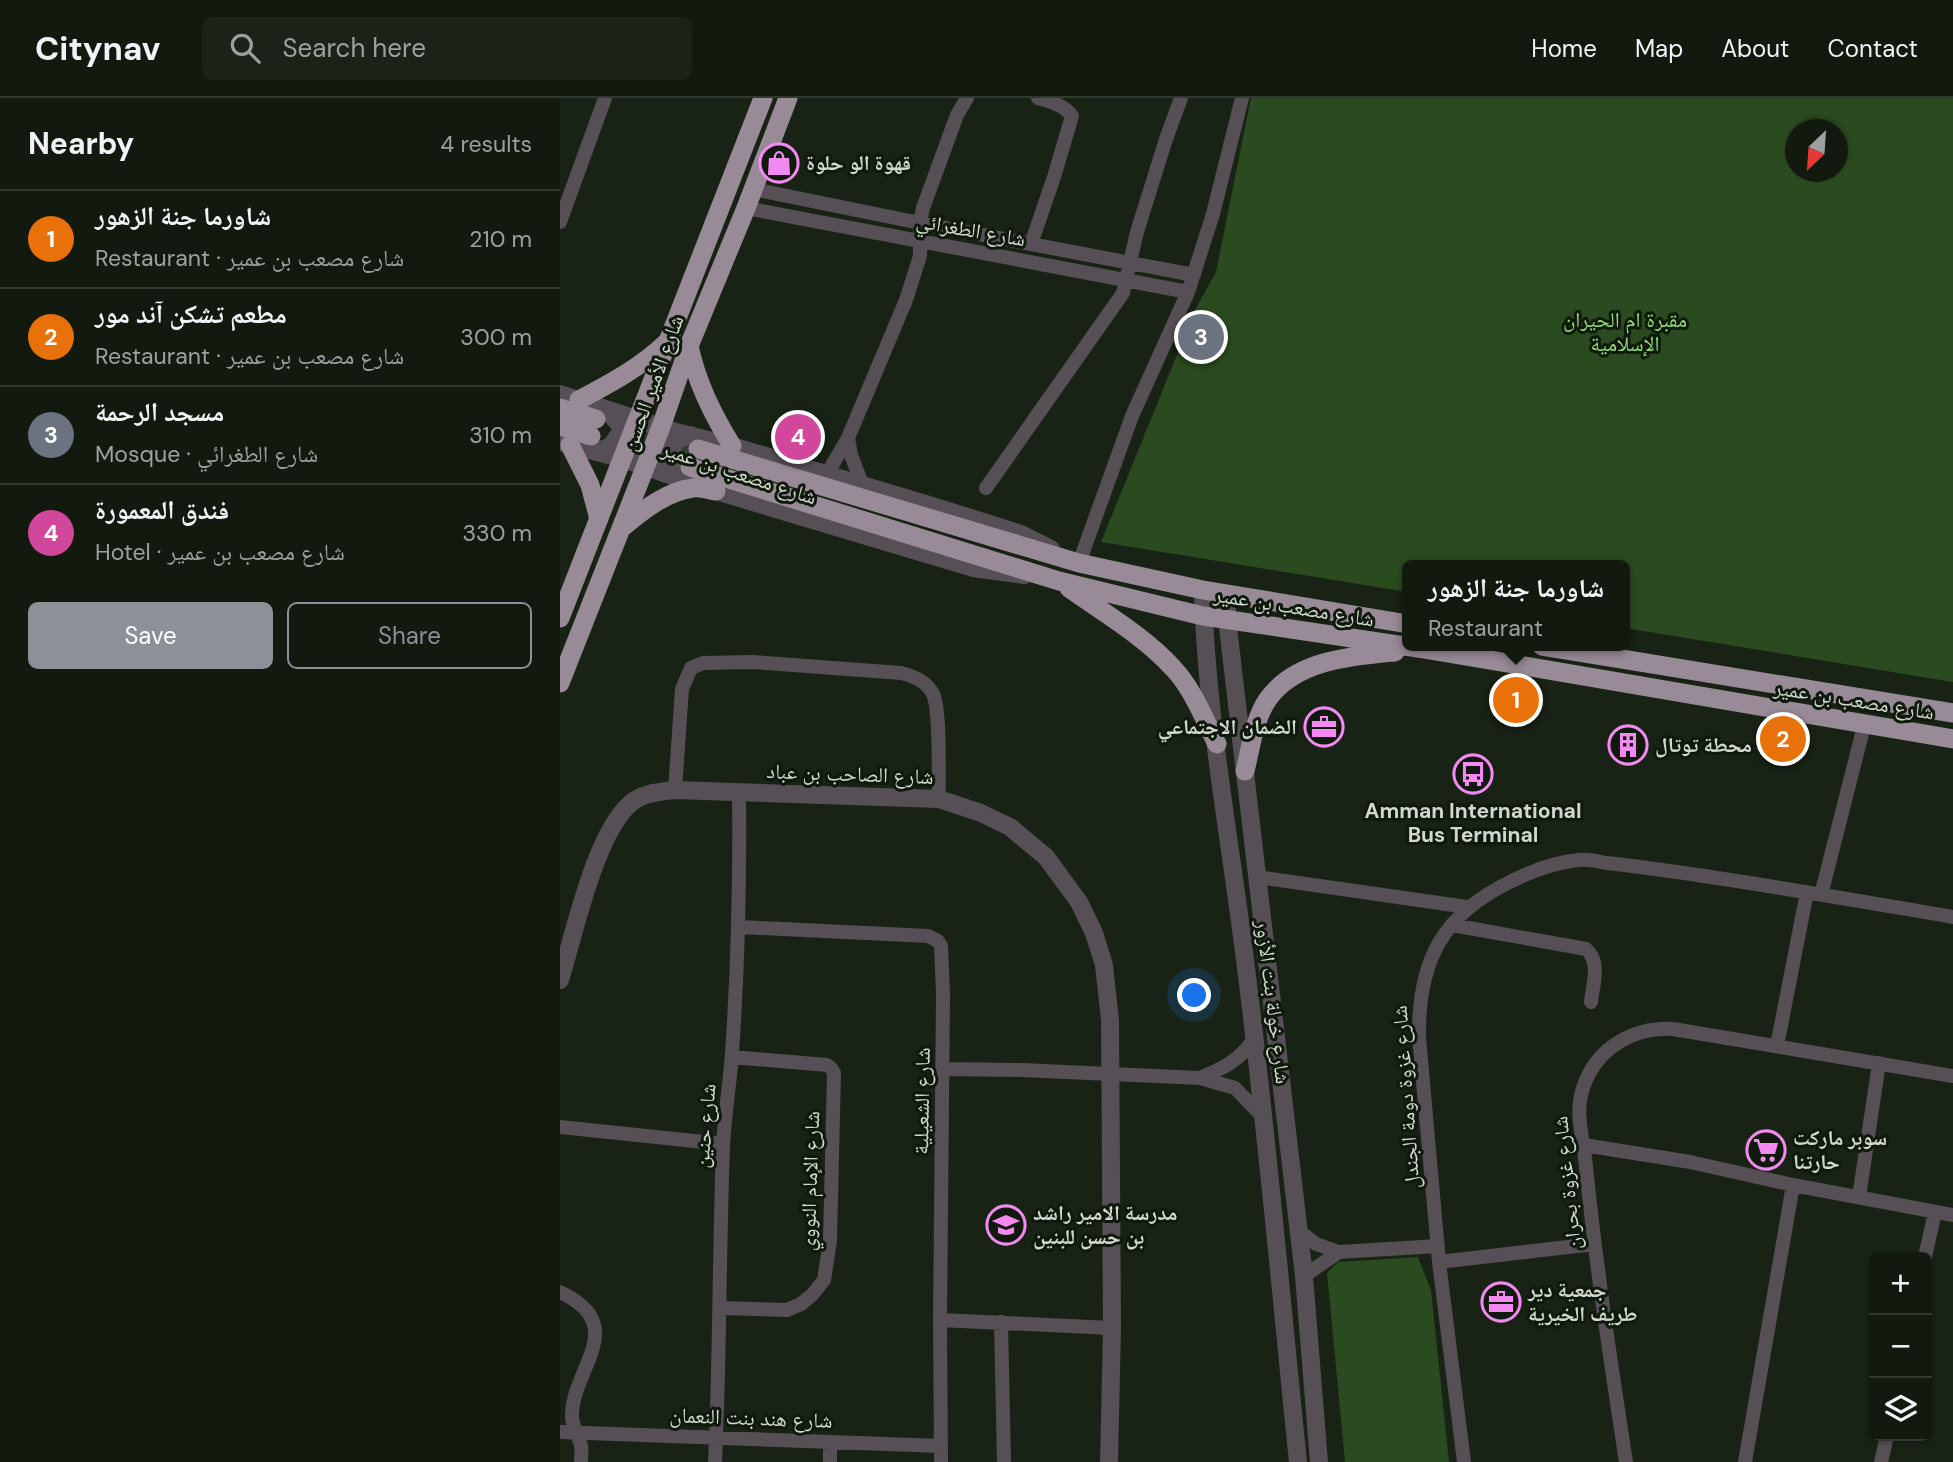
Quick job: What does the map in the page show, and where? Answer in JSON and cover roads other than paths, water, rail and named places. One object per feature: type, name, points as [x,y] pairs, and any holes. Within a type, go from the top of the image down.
[{"type":"highway","name":"شارع الأمير الحسن","points":[[560,618],[763,98]]},
{"type":"highway","name":"شارع الأمير الحسن","points":[[560,683],[646,467],[689,346],[747,208],[788,98]]},
{"type":"highway","points":[[569,397],[618,380],[638,367],[671,338]]},
{"type":"highway","points":[[689,346],[706,401],[732,446]]},
{"type":"highway","points":[[560,408],[598,429]]},
{"type":"highway","points":[[560,426],[598,429]]},
{"type":"highway","name":"شارع مصعب بن عمير","points":[[694,442],[1071,560],[1203,590],[1402,623]]},
{"type":"highway","points":[[565,443],[590,485],[599,519]]},
{"type":"highway","name":"شارع مصعب بن عمير","points":[[683,472],[1052,579],[1203,616],[1402,646]]},
{"type":"highway","points":[[622,528],[637,515],[670,496],[694,488],[716,491]]},
{"type":"highway","points":[[1052,579],[1144,641],[1174,669],[1195,700],[1217,744]]},
{"type":"highway","points":[[1245,771],[1257,721],[1267,700],[1281,684],[1300,672],[1345,657],[1405,651]]},
{"type":"highway","name":"شارع مصعب بن عمير","points":[[1436,651],[1864,726],[1953,739]]},
{"type":"highway","name":"شارع مصعب بن عمير","points":[[1573,651],[1953,713]]},
{"type":"street","points":[[560,222],[605,98]]},
{"type":"street","points":[[827,474],[848,438],[906,300],[920,256],[920,223],[928,194],[957,115],[967,98]]},
{"type":"street","points":[[1031,244],[1072,116],[1056,104],[1038,98]]},
{"type":"street","points":[[986,488],[1123,293],[1150,189],[1181,98]]},
{"type":"street","points":[[1071,560],[1188,292],[1213,214],[1242,98]]},
{"type":"street","name":"شارع الطغرائي","points":[[753,188],[1194,275]]},
{"type":"street","name":"شارع الطغرائي","points":[[747,208],[1188,292]]},
{"type":"street","points":[[565,443],[598,429],[569,397]]},
{"type":"street","name":"شارع مصعب بن عمير","points":[[1052,579],[973,568],[716,491],[683,472],[646,467],[623,459],[598,429],[638,420],[694,442],[732,446],[1021,534],[1071,560]]},
{"type":"street","points":[[848,438],[862,484]]},
{"type":"street","points":[[683,472],[669,459],[671,449],[677,439],[694,442]]},
{"type":"street","name":"شارع خولة بنت الأزور","points":[[1203,590],[1203,616],[1217,744],[1264,1118],[1298,1462]]},
{"type":"street","name":"شارع خولة بنت الأزور","points":[[1227,594],[1227,619],[1304,1276],[1319,1462]]},
{"type":"street","points":[[676,790],[682,689],[691,668],[703,663],[753,662],[901,673],[923,683],[933,694],[937,717],[939,799]]},
{"type":"street","points":[[1777,1046],[1814,893],[1864,726]]},
{"type":"street","name":"شارع الصاحب بن عباد","points":[[560,980],[607,835],[630,803],[649,794],[676,790],[939,799],[981,813],[1010,827],[1046,857],[1079,902],[1094,933],[1104,965],[1110,1020],[1112,1328],[1109,1462]]},
{"type":"street","name":"شارع حنين","points":[[715,1462],[721,1308],[723,1144],[732,1057],[740,928],[739,793]]},
{"type":"street","name":"شارع غزوة دومة الجندل","points":[[1464,1462],[1439,1262],[1418,1007],[1429,963],[1452,925],[1467,907],[1497,888],[1535,870],[1582,859],[1814,893],[1953,917]]},
{"type":"street","points":[[1258,877],[1467,907]]},
{"type":"street","points":[[1452,925],[1586,949],[1595,960],[1591,1002]]},
{"type":"street","name":"شارع الشعيلية","points":[[740,928],[928,936],[942,946],[941,1462]]},
{"type":"street","name":"شارع غزوة بحران","points":[[1626,1462],[1579,1122],[1579,1104],[1583,1088],[1592,1068],[1603,1054],[1618,1042],[1642,1031],[1662,1028],[1953,1076]]},
{"type":"street","points":[[1200,1078],[1232,1064],[1244,1054],[1254,1039]]},
{"type":"street","name":"شارع الإمام النووي","points":[[721,1308],[787,1310],[800,1304],[812,1295],[824,1280],[831,1241],[834,1073],[827,1065],[732,1057]]},
{"type":"street","points":[[1858,1197],[1879,1063]]},
{"type":"street","points":[[943,1069],[1200,1078],[1235,1088],[1264,1118]]},
{"type":"street","points":[[560,1127],[723,1144]]},
{"type":"street","points":[[1584,1145],[1690,1162],[1793,1185],[1953,1214]]},
{"type":"street","points":[[1745,1462],[1793,1185]]},
{"type":"street","points":[[1927,1252],[1935,1212]]},
{"type":"street","points":[[1299,1231],[1316,1244],[1339,1252],[1438,1246]]},
{"type":"street","points":[[1439,1262],[1594,1244]]},
{"type":"street","points":[[1304,1276],[1339,1252]]},
{"type":"street","points":[[560,1292],[577,1300],[587,1309],[593,1324],[594,1343],[571,1415],[581,1446],[581,1462]]},
{"type":"street","points":[[940,1320],[1112,1328]]},
{"type":"street","points":[[1000,1322],[1003,1462]]},
{"type":"street","name":"شارع هند بنت النعمان","points":[[560,1432],[940,1446]]},
{"type":"street","points":[[1881,1462],[1886,1441]]},
{"type":"street","points":[[830,1443],[830,1462]]},
{"type":"tunnel","points":[[618,426],[698,449]]},
{"type":"place","name":"قهوة الو حلوة","points":[[779,163]]},
{"type":"place","name":"مسجد الرحمة","points":[[1201,337]]},
{"type":"place","name":"فندق المعمورة","points":[[798,437]]},
{"type":"place","name":"شاورما جنة الزهور","points":[[1516,700]]},
{"type":"place","name":"الضمان الاجتماعي","points":[[1324,727]]},
{"type":"place","name":"مطعم تشكن آند مور","points":[[1783,739]]},
{"type":"place","name":"محطة توتال","points":[[1628,745]]},
{"type":"place","name":"Amman International Bus Terminal","points":[[1473,774]]},
{"type":"place","name":"سوبر ماركت حارتنا","points":[[1766,1150]]},
{"type":"place","name":"مدرسة الامير راشد بن حسن للبنين","points":[[1006,1225]]},
{"type":"place","name":"جمعية دير طريف الخيرية","points":[[1501,1302]]},
{"type":"park label","name":"مقبرة ام الحيران الإسلامية","points":[[1625,332]]}]
